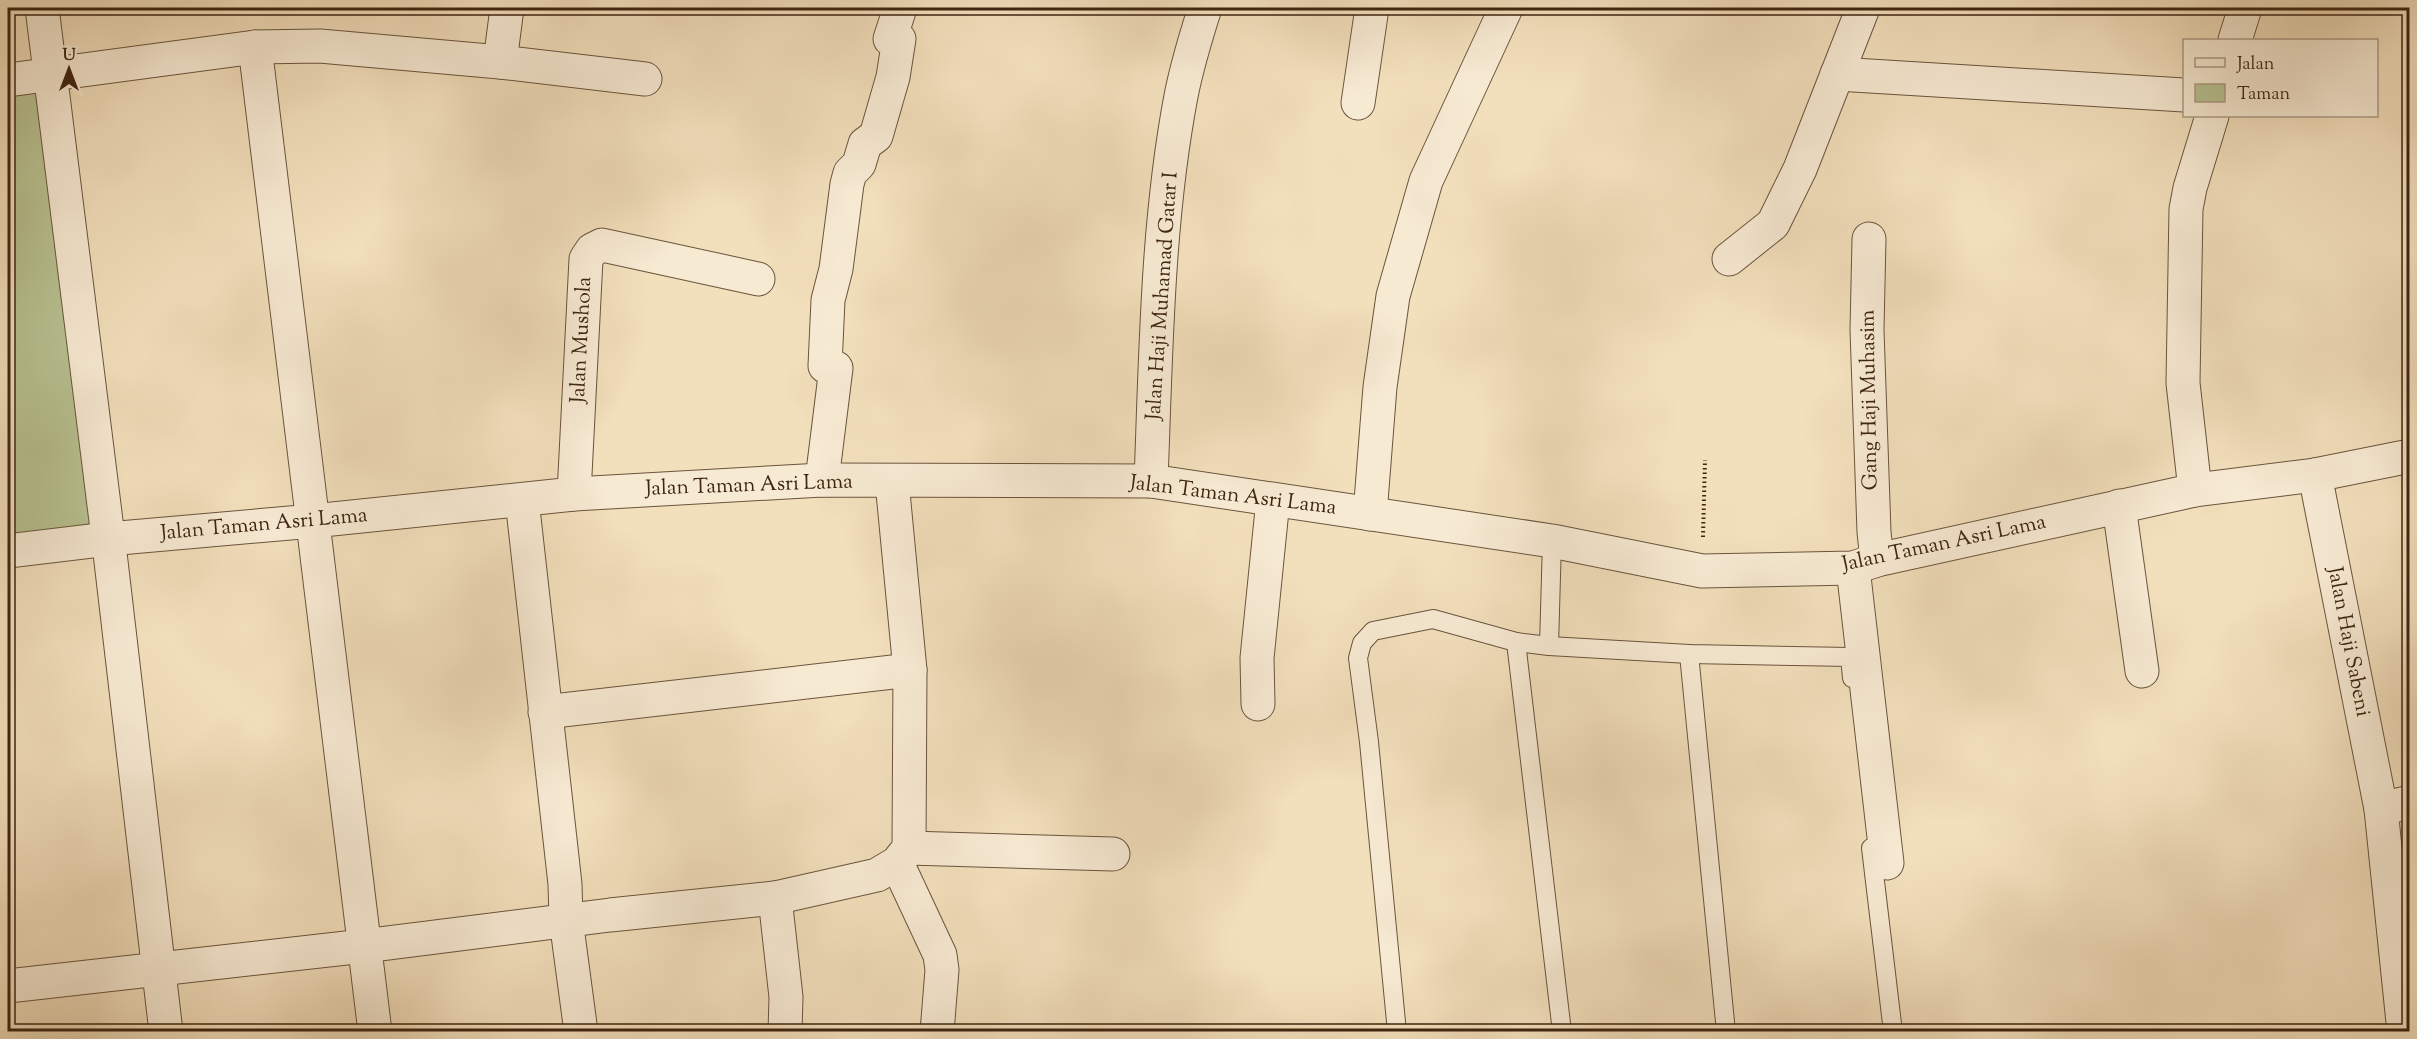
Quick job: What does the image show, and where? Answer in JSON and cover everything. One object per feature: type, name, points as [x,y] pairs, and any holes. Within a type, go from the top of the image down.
[{"type":"street","points":[[42,8],[166,1032]]},
{"type":"street","points":[[500,62],[507,8]]},
{"type":"street","points":[[822,480],[836,368],[825,366],[828,300],[836,269],[847,184],[850,173],[859,164],[865,144],[876,136],[893,77],[899,39],[890,39],[900,8]]},
{"type":"street","name":"Jalan Haji Muhamad Gatar I","points":[[1151,481],[1164,219],[1181,95],[1204,8]]},
{"type":"street","points":[[1358,103],[1372,8]]},
{"type":"street","points":[[1370,514],[1380,387],[1393,296],[1426,181],[1506,8]]},
{"type":"street","points":[[1729,259],[1773,224],[1800,169],[1863,8]]},
{"type":"street","points":[[2235,39],[2245,8]]},
{"type":"street","points":[[8,80],[255,47],[320,46],[500,62],[645,79]]},
{"type":"street","points":[[255,47],[375,1032]]},
{"type":"street","points":[[1837,74],[2183,95]]},
{"type":"street","points":[[2195,490],[2183,383],[2186,209],[2212,117]]},
{"type":"street","name":"Gang Haji Muhasim","points":[[1869,239],[1867,330],[1874,532],[1865,564],[1887,863]]},
{"type":"street","name":"Jalan Mushola","points":[[574,494],[586,259],[592,250],[602,245],[758,279]]},
{"type":"street","name":"Jalan Taman Asri Lama","points":[[8,551],[108,539],[574,494],[822,480],[1151,481],[1552,541],[1702,571],[1865,564],[2195,490],[2315,474],[2409,456]]},
{"type":"street","name":"Jalan Haji Sabeni","points":[[2315,474],[2395,805],[2402,950],[2403,1032]]},
{"type":"street","points":[[892,482],[910,670],[903,855],[940,955],[942,970],[937,1032]]},
{"type":"street","points":[[522,500],[565,884],[566,920],[581,1032]]},
{"type":"street","points":[[1258,704],[1257,658],[1273,500]]},
{"type":"street","points":[[2120,506],[2142,671]]},
{"type":"street","points":[[545,712],[910,670]]},
{"type":"street","points":[[8,986],[364,946],[566,920],[775,898],[877,875],[903,855],[1113,854]]},
{"type":"street","points":[[775,898],[786,997],[785,1032]]},
{"type":"lane","points":[[1550,646],[1552,541]]},
{"type":"lane","points":[[1396,1032],[1369,742],[1358,658],[1362,643],[1373,631],[1433,619],[1516,642],[1550,646],[1689,654],[1850,657],[1893,1032]]},
{"type":"lane","points":[[1516,642],[1562,1032]]},
{"type":"lane","points":[[1689,654],[1726,1032]]},
{"type":"path","points":[[1702,546],[1705,460]]},
{"type":"green space","points":[[50,77],[116,543],[8,558],[8,82]]}]
